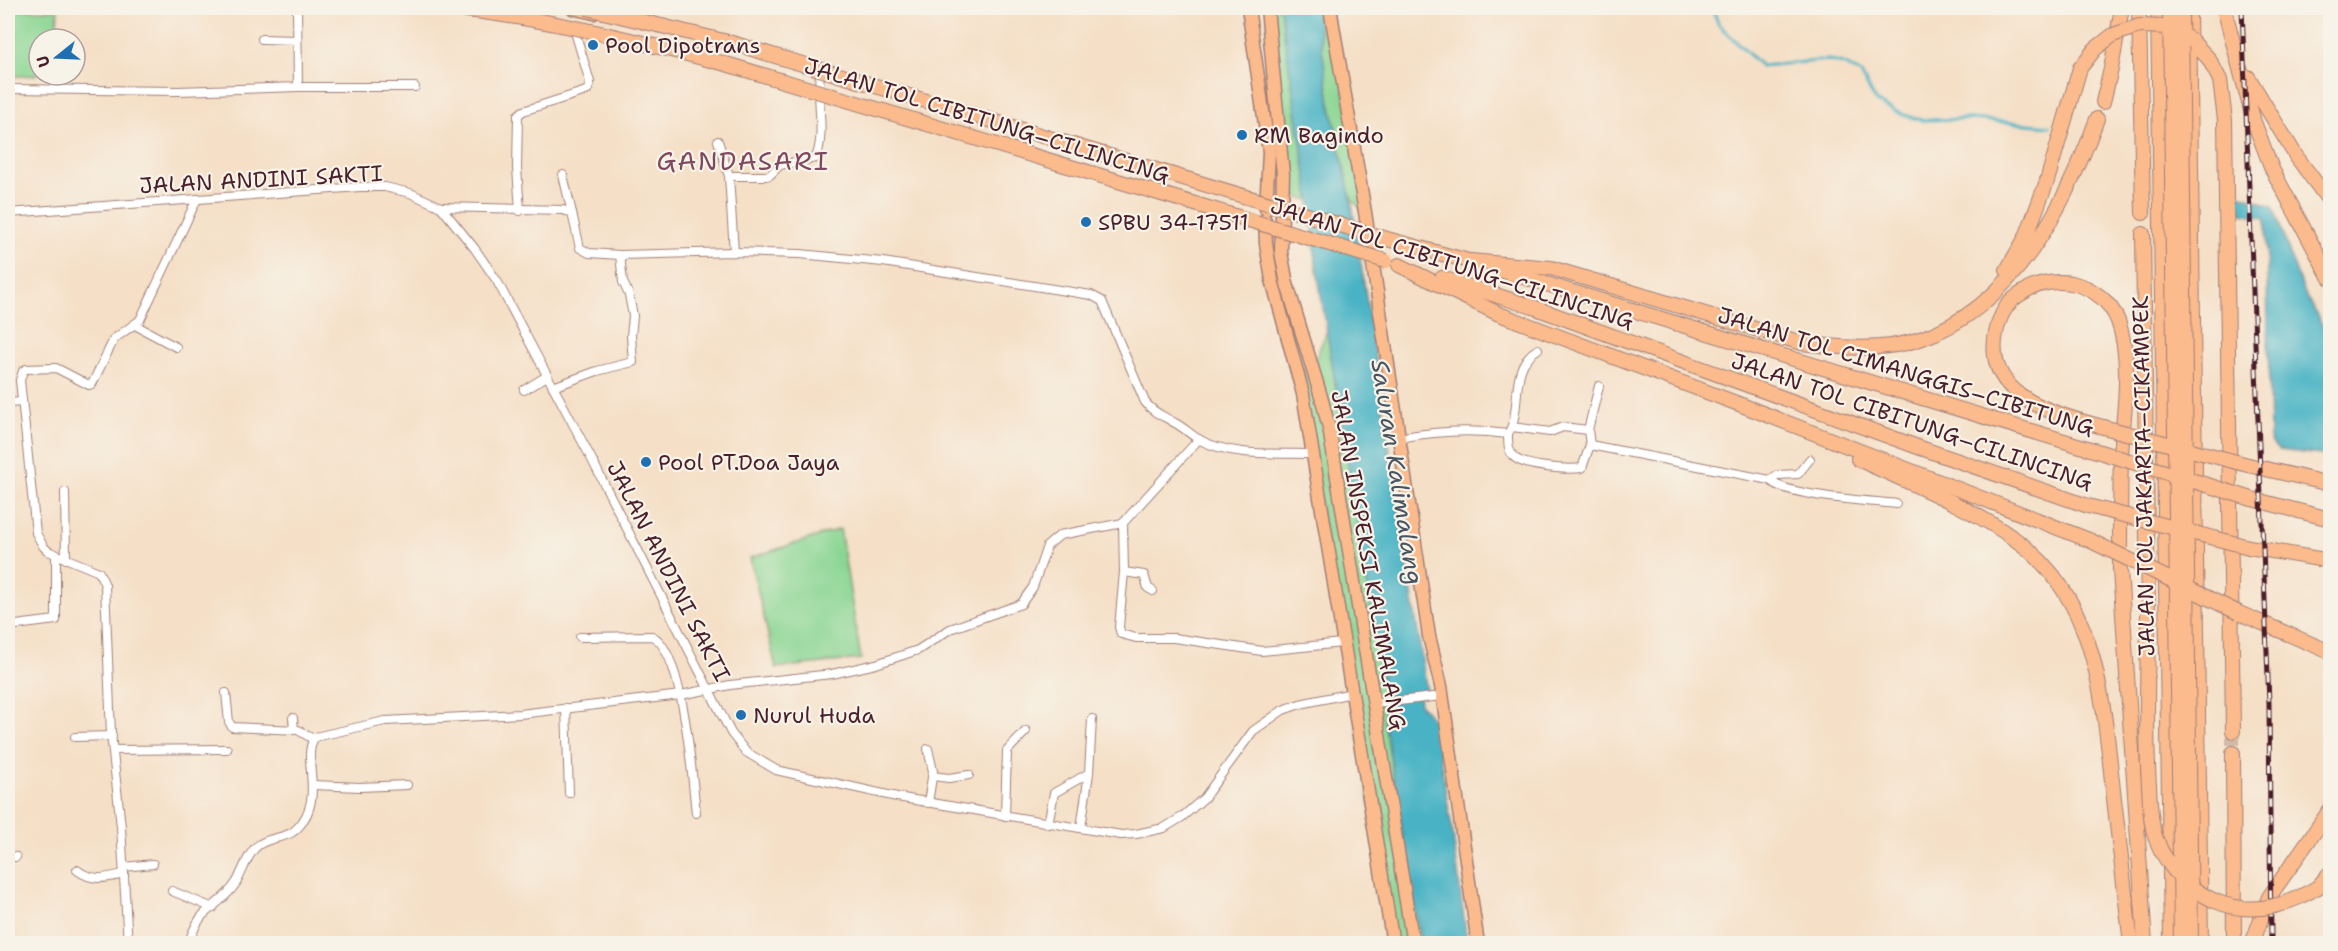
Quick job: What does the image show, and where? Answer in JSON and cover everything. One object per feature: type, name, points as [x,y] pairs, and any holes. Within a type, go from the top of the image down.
[{"type":"highway","name":"JALAN TOL CIBITUNG–CILINCING","points":[[447,8],[486,11],[560,24],[636,40],[726,64],[1533,307],[1915,446],[2088,506],[2249,547],[2331,561]]},
{"type":"highway","name":"JALAN TOL CIBITUNG–CILINCING","points":[[587,8],[732,43],[1387,239],[1470,261]]},
{"type":"highway","points":[[2103,102],[2122,8]]},
{"type":"highway","points":[[2139,8],[2143,213]]},
{"type":"highway","name":"JALAN TOL JAKARTA–CIKAMPEK","points":[[2158,8],[2171,944]]},
{"type":"highway","points":[[2170,8],[2181,944]]},
{"type":"highway","points":[[2181,8],[2191,944]]},
{"type":"highway","points":[[2189,8],[2201,944]]},
{"type":"highway","points":[[2224,8],[2254,122],[2272,169],[2331,278]]},
{"type":"highway","points":[[1992,295],[2026,237],[2047,181],[2080,68],[2095,49],[2113,35],[2139,26],[2167,27],[2191,40],[2208,59],[2220,80],[2225,120],[2233,731]]},
{"type":"highway","points":[[2230,34],[2244,71],[2260,100],[2296,156],[2329,199]]},
{"type":"highway","points":[[1470,261],[1551,268],[1802,343],[1840,348],[1877,347],[1919,340],[1957,322],[1992,295],[2031,252],[2079,166],[2097,119]]},
{"type":"highway","points":[[2143,234],[2148,764],[2151,810],[2156,839],[2170,866],[2190,887],[2213,901],[2236,908],[2264,909],[2295,900],[2318,887],[2331,873]]},
{"type":"highway","name":"JALAN TOL CIMANGGIS–CIBITUNG","points":[[1470,261],[2253,499],[2331,519]]},
{"type":"highway","points":[[1393,263],[1499,314],[2089,540],[2239,613],[2331,652]]},
{"type":"highway","points":[[2145,944],[2120,570],[2120,508],[2126,372],[2124,342],[2117,318],[2107,303],[2095,292],[2082,285],[2066,282],[2053,282],[2028,289],[2009,304],[1998,325],[1995,349],[2001,373],[2012,389],[2029,402],[2059,415],[2088,423],[2253,466],[2331,484]]},
{"type":"highway","points":[[1744,406],[1953,503],[1991,524],[2017,540],[2037,558],[2069,597],[2082,621],[2099,678],[2131,944]]},
{"type":"highway","points":[[2253,466],[2331,477]]},
{"type":"highway","points":[[2233,753],[2234,944]]},
{"type":"highway","points":[[2252,944],[2270,897],[2331,810]]},
{"type":"main road","points":[[488,8],[635,28]]},
{"type":"main road","points":[[572,8],[1282,219],[1366,251]]},
{"type":"main road","name":"JALAN INSPEKSI KALIMALANG","points":[[1248,8],[1269,152],[1266,244],[1272,280],[1298,371],[1393,944]]},
{"type":"main road","name":"JALAN INSPEKSI KALIMALANG","points":[[1267,8],[1280,125],[1281,252],[1329,428],[1377,704],[1413,944]]},
{"type":"main road","points":[[1330,8],[1366,251],[1399,438],[1429,636],[1442,696],[1478,944]]},
{"type":"main road","points":[[1296,224],[1364,237]]},
{"type":"main road","points":[[1298,371],[1312,367]]},
{"type":"street","points":[[297,8],[298,87]]},
{"type":"street","points":[[520,211],[517,168],[518,115],[523,111],[586,91],[589,88],[590,82],[572,21]]},
{"type":"street","points":[[262,39],[297,40]]},
{"type":"street","points":[[729,176],[766,176],[780,165],[816,158],[819,150],[819,81]]},
{"type":"street","points":[[8,89],[178,91],[298,87],[416,87]]},
{"type":"street","points":[[718,141],[729,176],[734,252]]},
{"type":"street","points":[[563,176],[580,249],[589,253],[620,255],[734,252],[800,254],[883,262],[1091,295],[1102,301],[1145,402],[1151,410],[1176,423],[1199,440],[1223,448],[1312,454]]},
{"type":"street","name":"JALAN ANDINI SAKTI","points":[[8,213],[195,204],[338,188],[385,187],[410,193],[441,207],[497,281],[590,456],[707,688],[739,744],[755,758],[776,770],[1048,824],[1121,835],[1148,833],[1164,828],[1182,817],[1204,798],[1253,731],[1268,720],[1283,710],[1300,704],[1352,693]]},
{"type":"street","points":[[128,944],[112,736],[104,579],[99,572],[56,555],[43,546],[36,532],[20,380],[23,371],[33,368],[56,368],[89,385],[92,384],[114,339],[120,332],[140,320],[195,204]]},
{"type":"street","points":[[441,207],[520,211],[563,210],[572,213]]},
{"type":"street","points":[[553,387],[597,371],[633,362],[631,336],[633,316],[629,295],[623,282],[620,255]]},
{"type":"street","points":[[135,325],[176,347]]},
{"type":"street","points":[[1538,349],[1523,362],[1508,443],[1512,456],[1528,464],[1582,468],[1590,445],[1588,430],[1599,386]]},
{"type":"street","points":[[524,390],[548,376]]},
{"type":"street","points":[[8,403],[22,402]]},
{"type":"street","points":[[1399,438],[1453,430],[1550,432],[1563,427],[1588,430]]},
{"type":"street","points":[[188,944],[198,921],[226,897],[259,845],[285,837],[302,823],[308,814],[313,784],[310,754],[313,739],[320,735],[385,722],[520,714],[681,695],[707,688],[832,674],[876,664],[918,650],[950,629],[1021,604],[1033,587],[1047,546],[1060,535],[1123,523],[1199,440]]},
{"type":"street","points":[[1590,445],[1770,480],[1777,486],[1812,494],[1896,504]]},
{"type":"street","points":[[1770,480],[1777,475],[1798,474],[1810,459]]},
{"type":"street","points":[[65,492],[66,559]]},
{"type":"street","points":[[1123,523],[1124,572],[1119,627],[1120,632],[1124,635],[1147,639],[1174,638],[1262,651],[1342,643]]},
{"type":"street","points":[[8,626],[56,620],[56,555]]},
{"type":"street","points":[[1124,572],[1144,575],[1148,588],[1153,591]]},
{"type":"street","points":[[580,637],[652,636],[659,639],[666,649],[681,695],[696,813]]},
{"type":"street","points":[[226,693],[229,722],[232,727],[294,730],[303,732],[313,739]]},
{"type":"street","points":[[1377,704],[1442,696]]},
{"type":"street","points":[[566,708],[569,793]]},
{"type":"street","points":[[294,718],[294,730]]},
{"type":"street","points":[[1081,828],[1089,773],[1092,719]]},
{"type":"street","points":[[1005,816],[1007,751],[1026,731]]},
{"type":"street","points":[[75,737],[112,736]]},
{"type":"street","points":[[928,749],[932,776],[928,802]]},
{"type":"street","points":[[113,750],[227,750]]},
{"type":"street","points":[[1048,824],[1054,793],[1089,773]]},
{"type":"street","points":[[932,776],[969,775]]},
{"type":"street","points":[[313,784],[360,787],[407,785]]},
{"type":"street","points":[[77,870],[85,876],[96,879],[153,864]]},
{"type":"street","points":[[172,891],[213,908]]},
{"type":"green space","points":[[1267,8],[1280,8],[1310,200],[1284,194]]},
{"type":"green space","points":[[1316,8],[1330,8],[1365,212],[1351,199],[1330,103]]},
{"type":"green space","points":[[8,10],[58,10],[57,27],[27,27],[27,76],[8,77]]},
{"type":"green space","points":[[1327,331],[1386,703],[1384,720],[1421,943],[1393,943],[1298,371],[1312,367]]},
{"type":"green space","points":[[840,529],[861,659],[776,668],[750,558]]},
{"type":"water","points":[[1280,8],[1316,8],[1330,103],[1351,199],[1427,692],[1419,695],[1420,705],[1434,720],[1453,835],[1467,943],[1421,943],[1384,720],[1386,703],[1316,263],[1310,200]]},
{"type":"water","points":[[2231,191],[2273,206],[2301,286],[2330,339],[2330,456],[2279,450],[2270,439],[2266,218],[2232,211]]},
{"type":"waterway","points":[[1712,8],[1719,25],[1761,66],[1828,60],[1846,65],[1861,74],[1876,102],[1901,114],[1921,120],[1971,119],[2050,126]]},
{"type":"tunnel","points":[[2233,731],[2233,753]]},
{"type":"railway","points":[[2242,8],[2269,703],[2271,944]]},
{"type":"place","name":"Pool Dipotrans","points":[[593,45]]},
{"type":"place","name":"RM Bagindo","points":[[1242,135]]},
{"type":"place","name":"SPBU 34-17511","points":[[1086,222]]},
{"type":"place","name":"Pool PT.Doa Jaya","points":[[646,462]]},
{"type":"place","name":"Nurul Huda","points":[[741,715]]},
{"type":"district","name":"GANDASARI","points":[[743,161]]},
{"type":"water label","name":"Saluran Kalimalang","points":[[1397,472]]}]
